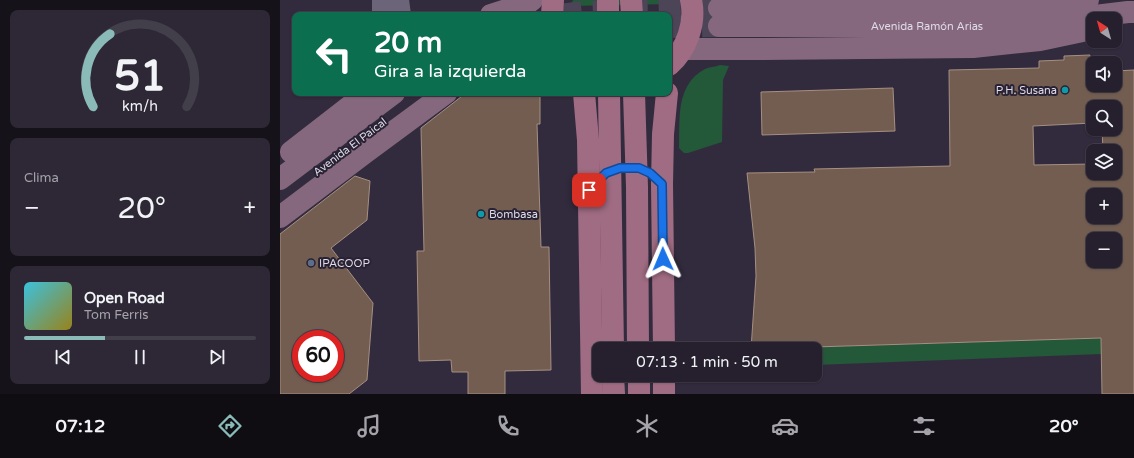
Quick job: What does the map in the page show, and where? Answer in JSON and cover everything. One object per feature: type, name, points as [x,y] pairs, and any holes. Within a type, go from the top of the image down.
[{"type":"main road","points":[[500,12],[528,3],[532,0]]},
{"type":"main road","points":[[552,12],[553,0]]},
{"type":"main road","points":[[608,0],[608,12]]},
{"type":"main road","points":[[631,0],[632,12]]},
{"type":"main road","points":[[673,64],[691,29],[693,8],[691,0]]},
{"type":"main road","name":"Avenida Ramón Arias","points":[[1088,0],[981,8],[865,9],[719,17],[981,26],[1037,23],[1134,12]]},
{"type":"main road","points":[[1122,22],[1134,19]]},
{"type":"main road","points":[[673,64],[973,47],[1040,40],[1086,30]]},
{"type":"main road","points":[[280,160],[363,96]]},
{"type":"main road","name":"Avenida El Paical","points":[[280,179],[390,96]]},
{"type":"main road","name":"Avenida El Paical","points":[[280,200],[417,96]]},
{"type":"main road","points":[[280,217],[442,96]]},
{"type":"main road","points":[[584,96],[588,140],[600,189],[612,342]]},
{"type":"main road","points":[[592,394],[600,189],[609,96]]},
{"type":"main road","points":[[634,96],[638,342]]},
{"type":"main road","points":[[664,342],[662,184],[663,134],[667,96]]},
{"type":"main road","points":[[600,189],[606,173],[620,168],[639,168],[650,173],[662,184]]},
{"type":"main road","points":[[613,382],[614,394]]},
{"type":"main road","points":[[639,382],[639,394]]},
{"type":"main road","points":[[664,382],[664,394]]},
{"type":"street","points":[[383,12],[384,0]]},
{"type":"street","points":[[398,0],[400,12]]},
{"type":"green space","points":[[573,0],[668,0],[670,4],[570,6]]},
{"type":"green space","points":[[720,65],[729,66],[723,80],[722,142],[684,153],[679,148],[680,115],[681,104],[688,84],[695,76],[705,69]]},
{"type":"green space","points":[[1134,337],[1102,354],[822,365],[822,347]]},
{"type":"building","points":[[1090,55],[1086,56],[1086,92],[1122,92],[1122,71],[1134,70],[1134,394],[1102,394],[1101,338],[822,347],[822,342],[751,342],[756,276],[755,248],[747,173],[815,172],[814,169],[950,166],[949,70],[1039,68],[1039,61],[1064,60],[1064,56]],"holes":[[[1086,100],[1122,100],[1122,136],[1102,136],[1103,144],[1122,144],[1122,180],[1086,180],[1086,164],[1034,165],[1033,126],[1086,123]]]},
{"type":"building","points":[[893,88],[895,131],[762,135],[761,92]]},
{"type":"building","points":[[462,96],[540,96],[540,124],[537,124],[541,247],[549,247],[551,370],[505,371],[505,394],[468,394],[468,372],[452,372],[451,360],[419,361],[417,251],[424,251],[421,128]]},
{"type":"building","name":"IPACOOP","points":[[355,176],[370,181],[367,220],[331,248],[373,303],[367,380],[349,394],[280,394],[280,234]]},
{"type":"tunnel","points":[[582,12],[719,8]]},
{"type":"tunnel","points":[[672,27],[719,26]]},
{"type":"place","name":"P.H. Susana","points":[[1065,90]]},
{"type":"place","name":"Bombasa","points":[[481,214]]},
{"type":"place","name":"IPACOOP","points":[[311,263]]},
{"type":"route","points":[[589,190],[606,173],[620,168],[639,168],[650,173],[662,184],[663,259]]}]
